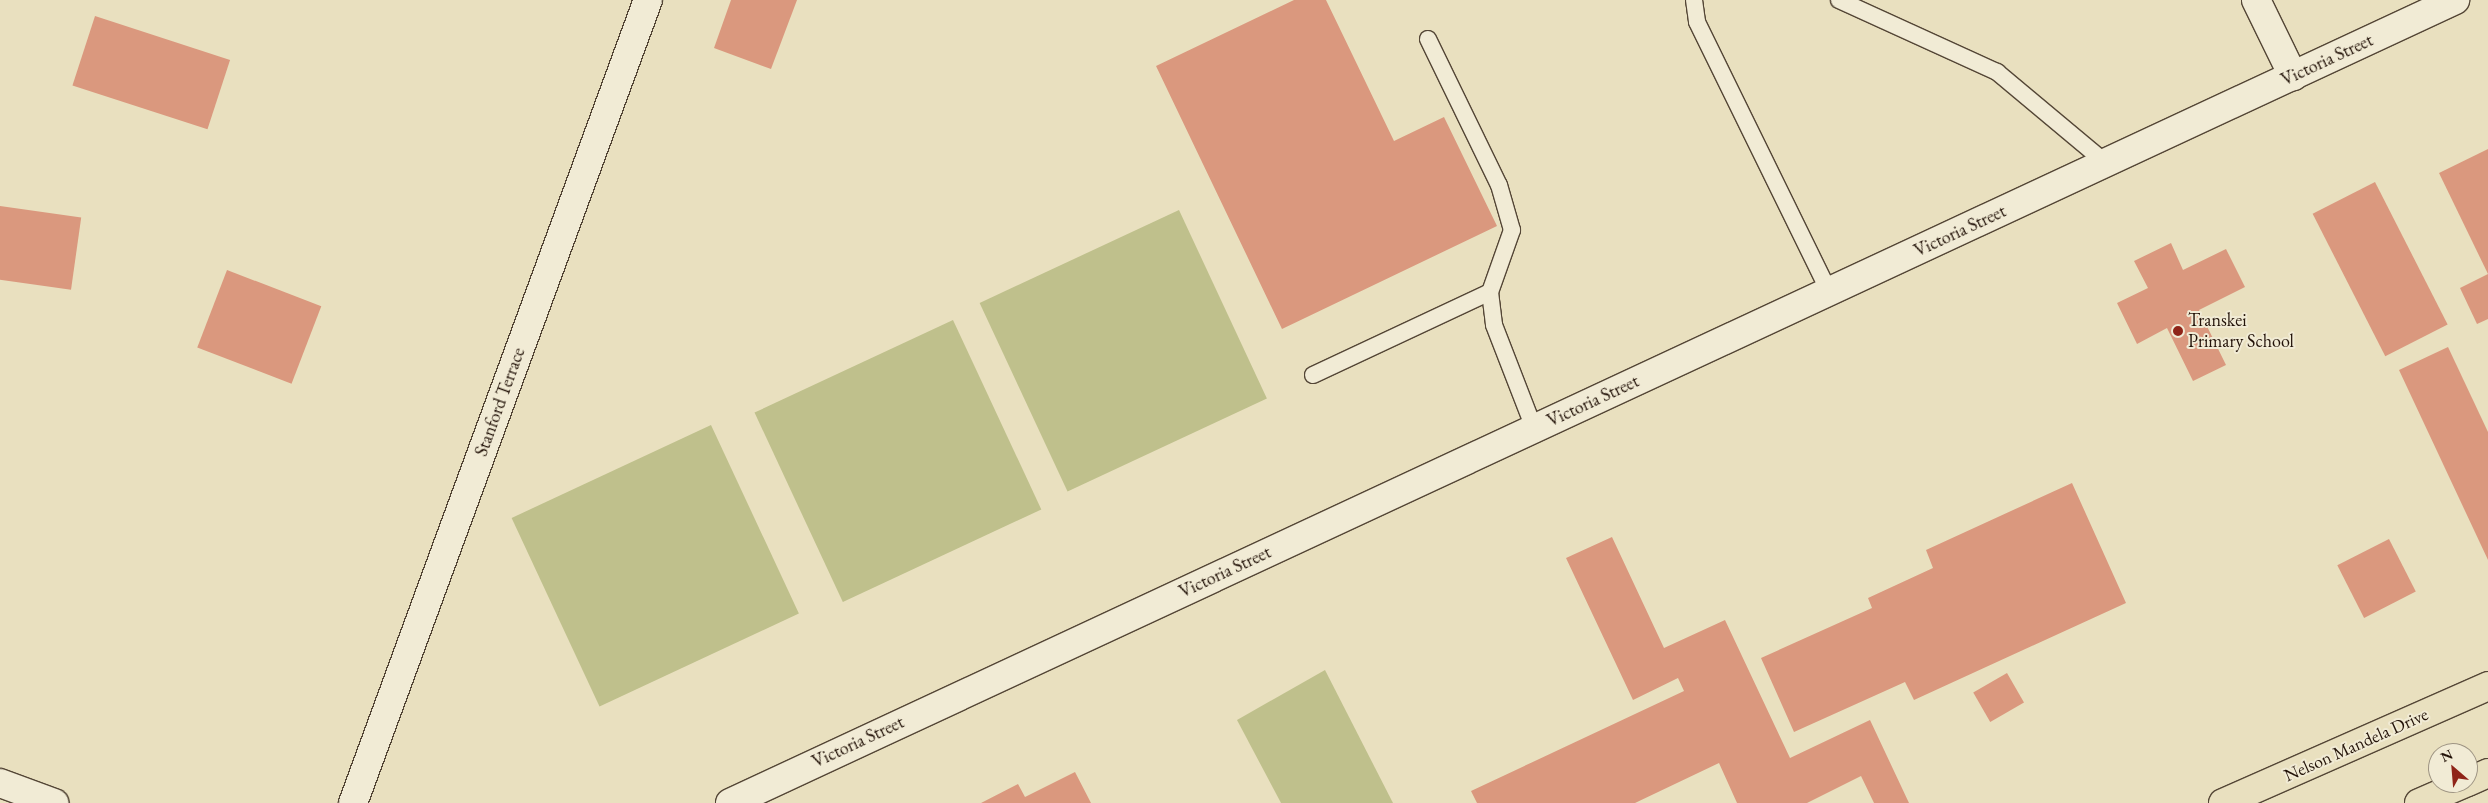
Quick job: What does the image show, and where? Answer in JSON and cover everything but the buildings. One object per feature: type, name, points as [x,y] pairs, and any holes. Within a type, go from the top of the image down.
[{"type":"highway","name":"Nelson Mandela Drive","points":[[2223,803],[2488,686]]},
{"type":"highway","points":[[2419,803],[2441,793]]},
{"type":"street","name":"Stanford Terrace","points":[[353,803],[648,0]]},
{"type":"street","points":[[2256,0],[2293,76]]},
{"type":"street","name":"Victoria Street","points":[[730,803],[2455,0]]},
{"type":"street","points":[[0,783],[54,803]]},
{"type":"lane","points":[[1694,0],[1697,22],[1829,292]]},
{"type":"lane","points":[[1839,0],[1997,72],[2106,163]]},
{"type":"lane","points":[[1428,39],[1499,185],[1512,230],[1490,292],[1494,325],[1534,428]]},
{"type":"lane","points":[[1313,374],[1490,292]]},
{"type":"green space","points":[[1179,210],[1267,399],[1068,491],[980,303]]},
{"type":"green space","points":[[953,320],[1041,509],[843,602],[755,413]]},
{"type":"green space","points":[[711,425],[799,614],[600,706],[512,518]]},
{"type":"green space","points":[[1325,670],[1393,803],[1281,803],[1237,720]]},
{"type":"place","name":"Transkei Primary School","points":[[2178,331]]}]
